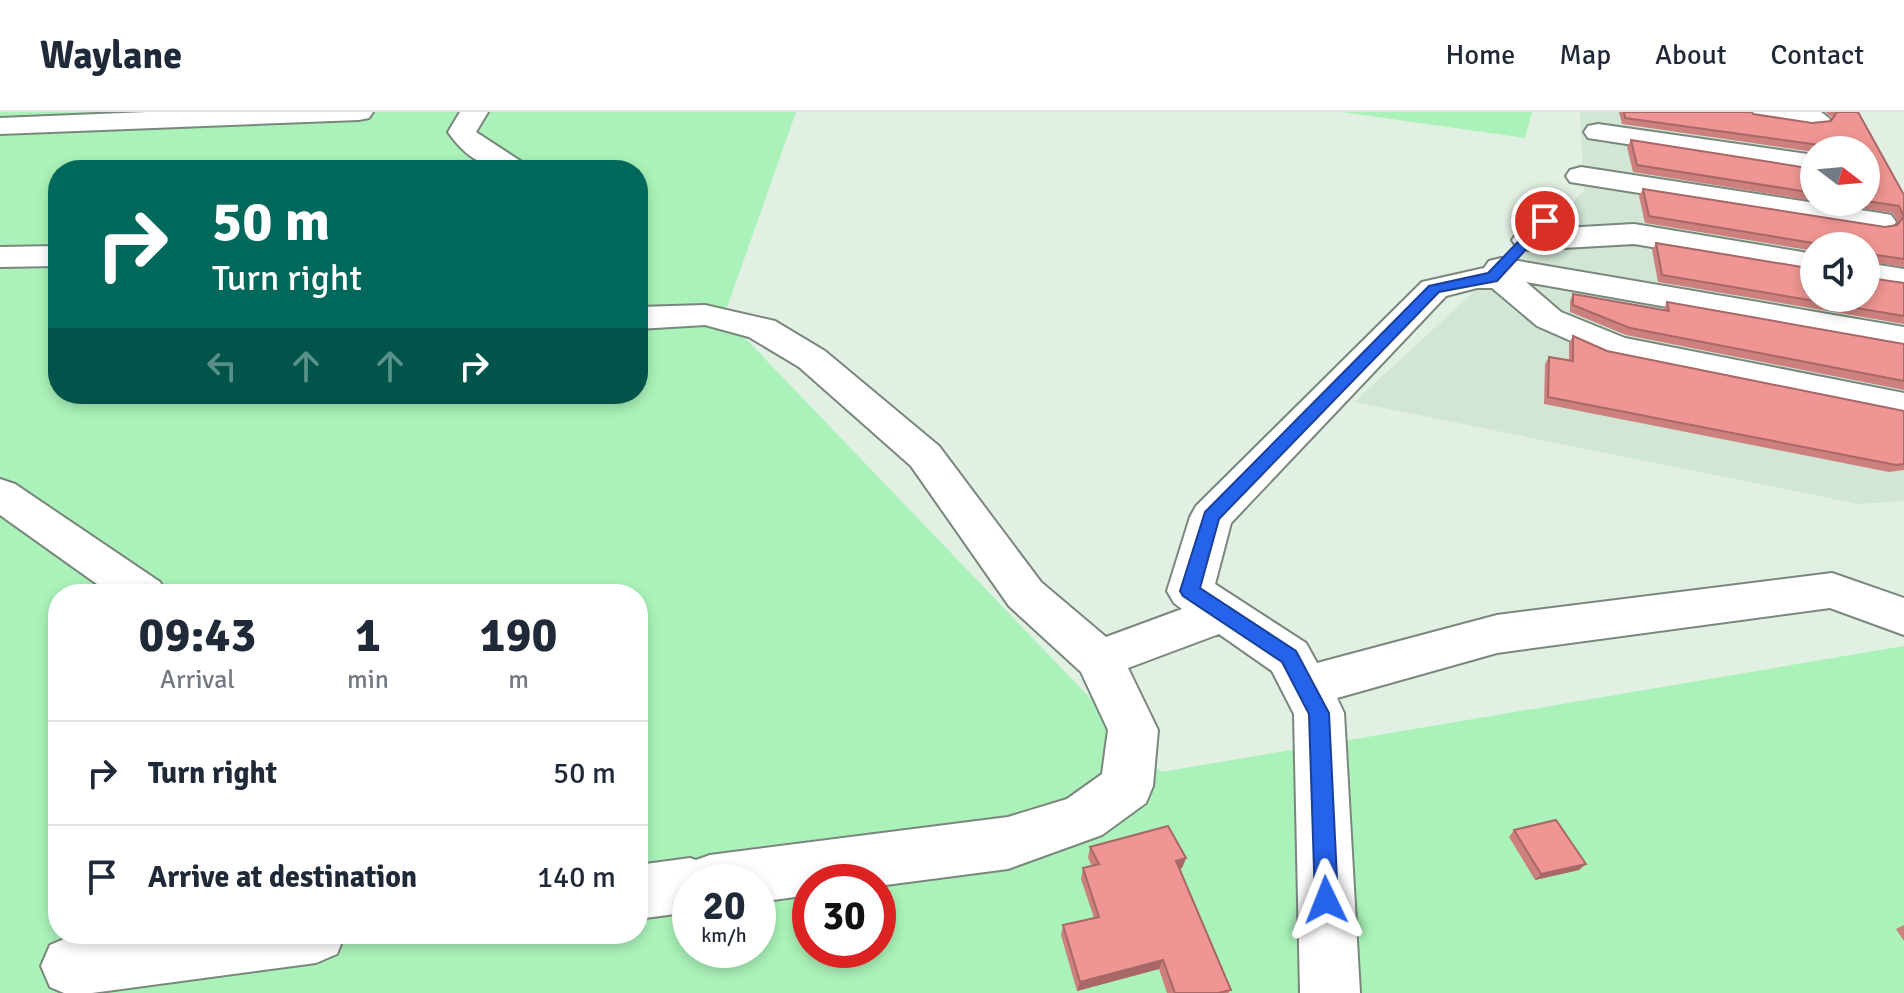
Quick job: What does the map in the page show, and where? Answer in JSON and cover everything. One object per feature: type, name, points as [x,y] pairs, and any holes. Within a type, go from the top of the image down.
[{"type":"street","points":[[0,126],[359,112]]},
{"type":"street","points":[[474,112],[462,132],[470,147],[501,160]]},
{"type":"street","points":[[1760,112],[1816,119]]},
{"type":"street","points":[[1496,273],[1558,207],[1581,176],[1595,148],[1597,122],[1800,161]]},
{"type":"street","points":[[1581,176],[1880,222]]},
{"type":"street","points":[[1528,240],[1634,234],[1800,262]]},
{"type":"street","points":[[0,257],[48,256]]},
{"type":"street","points":[[1496,273],[1549,319],[1616,347],[1904,405]]},
{"type":"street","points":[[1330,993],[1319,713],[1289,657],[1190,591],[1211,517],[1434,289],[1496,273],[1904,338]]},
{"type":"street","points":[[1880,275],[1904,279]]},
{"type":"street","points":[[648,318],[705,315],[762,329],[812,359],[925,456],[1025,594],[1099,659],[1133,730],[1127,786],[1083,818],[1008,843],[776,873]]},
{"type":"street","points":[[0,494],[130,584]]},
{"type":"street","points":[[1305,687],[1497,634],[1832,590],[1904,617]]},
{"type":"street","points":[[1099,659],[1224,613]]},
{"type":"street","points":[[648,891],[672,887]]},
{"type":"street","points":[[71,964],[234,944]]},
{"type":"shaded area","points":[[1580,112],[1856,112],[1870,136],[1800,136],[1800,216],[1880,216],[1880,154],[1904,196],[1904,501],[1858,504],[1354,402],[1584,191]]},
{"type":"green space","points":[[0,112],[796,112],[724,316],[1161,772],[1904,646],[1904,993],[0,993]]},
{"type":"green space","points":[[1342,112],[1532,112],[1525,138]]},
{"type":"building","points":[[1624,112],[1752,112],[1812,123],[1831,121],[1837,112],[1858,112],[1871,136],[1800,136],[1800,142],[1625,118]]},
{"type":"building","points":[[1631,140],[1800,167],[1800,191],[1637,165]]},
{"type":"building","points":[[1880,152],[1904,195],[1904,217],[1899,206],[1880,203]]},
{"type":"building","points":[[1643,189],[1800,216],[1885,227],[1897,225],[1904,217],[1904,259],[1880,256],[1880,232],[1800,232],[1800,241],[1649,216]]},
{"type":"building","points":[[1656,243],[1800,267],[1800,298],[1662,275]]},
{"type":"building","points":[[1880,280],[1904,283],[1904,316],[1880,312]]},
{"type":"building","points":[[1573,294],[1669,311],[1667,302],[1904,344],[1904,381],[1630,328],[1573,305]]},
{"type":"building","points":[[1573,336],[1607,351],[1904,411],[1904,464],[1896,465],[1548,397],[1549,357],[1573,361]]},
{"type":"building","points":[[1556,820],[1586,864],[1541,874],[1514,830]]},
{"type":"building","points":[[1168,826],[1186,858],[1176,861],[1231,990],[1175,993],[1163,960],[1080,982],[1063,925],[1099,917],[1083,868],[1099,864],[1090,847]]},
{"type":"route","points":[[1326,900],[1319,713],[1289,657],[1190,591],[1211,517],[1434,289],[1477,278],[1492,278],[1545,221]]}]
